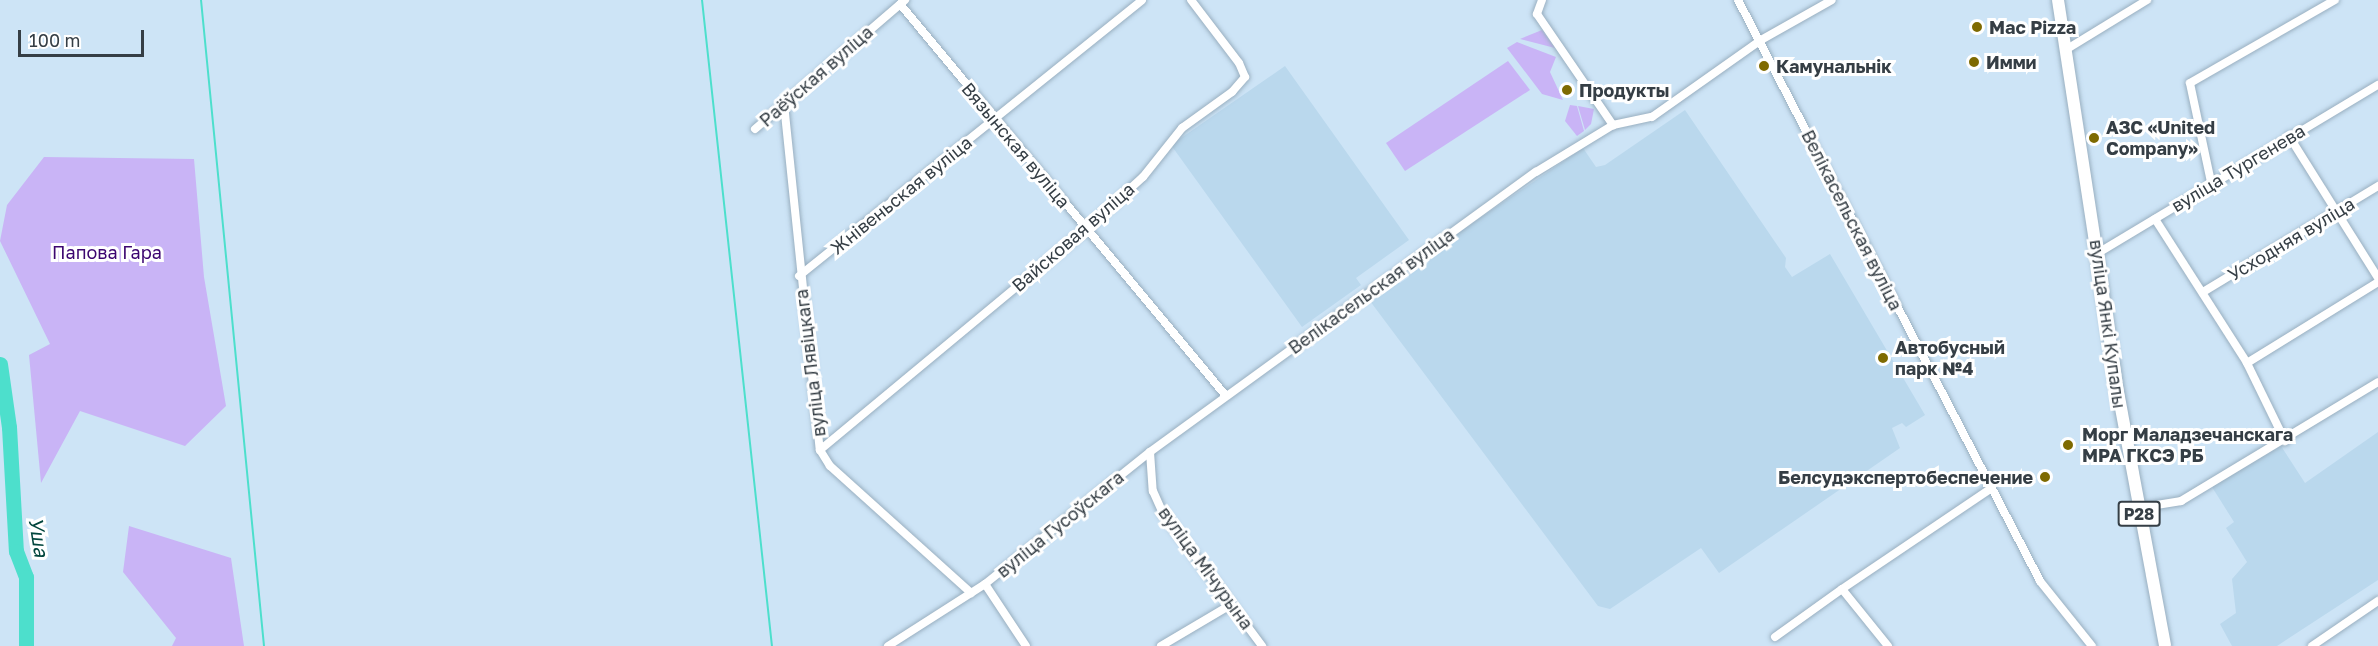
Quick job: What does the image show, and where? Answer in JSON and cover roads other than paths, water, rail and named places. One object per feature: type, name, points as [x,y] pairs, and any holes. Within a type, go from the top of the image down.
[{"type":"main road","name":"вуліца Янкі Купалы","points":[[2058,0],[2138,508],[2165,646]]},
{"type":"street","name":"Жнівеньская вуліца","points":[[800,276],[1142,0]]},
{"type":"street","name":"Вайсковая вуліца","points":[[820,450],[1086,229],[1143,177],[1182,128],[1232,92],[1245,77],[1239,63],[1191,0]]},
{"type":"street","points":[[1542,0],[1537,14],[1613,125]]},
{"type":"street","name":"Велікасельская вуліца","points":[[1738,0],[1761,40],[1990,489],[2040,581],[2092,646]]},
{"type":"street","points":[[1761,40],[1832,0]]},
{"type":"street","points":[[2067,49],[2147,0]]},
{"type":"street","points":[[2211,182],[2190,83],[2335,0]]},
{"type":"street","name":"Вязынская вуліца","points":[[902,2],[995,119],[1226,396]]},
{"type":"street","name":"Раёўская вуліца","points":[[755,129],[902,2]]},
{"type":"street","name":"Велікасельская вуліца","points":[[1226,396],[1509,191],[1584,140],[1613,125],[1652,117],[1761,40]]},
{"type":"street","name":"вуліца Тургенева","points":[[2098,253],[2211,182],[2378,85]]},
{"type":"street","name":"вуліца Лявіцкага","points":[[784,104],[800,276],[820,450],[830,466],[971,593]]},
{"type":"street","points":[[2247,363],[2378,280],[2289,136]]},
{"type":"street","name":"Усходняя вуліца","points":[[2203,292],[2378,186]]},
{"type":"street","points":[[2155,219],[2247,363],[2284,441]]},
{"type":"street","points":[[2138,508],[2181,501],[2284,441],[2378,382]]},
{"type":"street","name":"вуліца Гусоўскага","points":[[888,646],[985,584],[1150,452],[1226,396]]},
{"type":"street","name":"вуліца Мічурына","points":[[1150,452],[1153,491],[1163,513],[1262,646]]},
{"type":"street","points":[[1775,637],[1990,489]]},
{"type":"street","points":[[985,584],[1026,646]]},
{"type":"street","points":[[1842,589],[1887,646]]},
{"type":"street","points":[[2312,646],[2378,601]]},
{"type":"street","points":[[1161,646],[1232,604]]},
{"type":"waterway","points":[[201,0],[264,646]]},
{"type":"waterway","points":[[702,0],[772,646]]},
{"type":"waterway","name":"Уша","points":[[0,364],[9,427],[16,551],[26,577],[26,646]]},
{"type":"place","name":"Mac Pizza","points":[[1977,27]]},
{"type":"place","name":"Имми","points":[[1974,62]]},
{"type":"place","name":"Камунальнік","points":[[1764,66]]},
{"type":"place","name":"Продукты","points":[[1567,90]]},
{"type":"place","name":"АЗС «United Company»","points":[[2094,138]]},
{"type":"place","name":"Автобусный парк №4","points":[[1883,358]]},
{"type":"place","name":"Морг Маладзечанскага МРА ГКСЭ РБ","points":[[2068,445]]},
{"type":"place","name":"Белсудэкспертобеспечение","points":[[2045,477]]},
{"type":"park label","name":"Папова Гара","points":[[107,252]]}]
